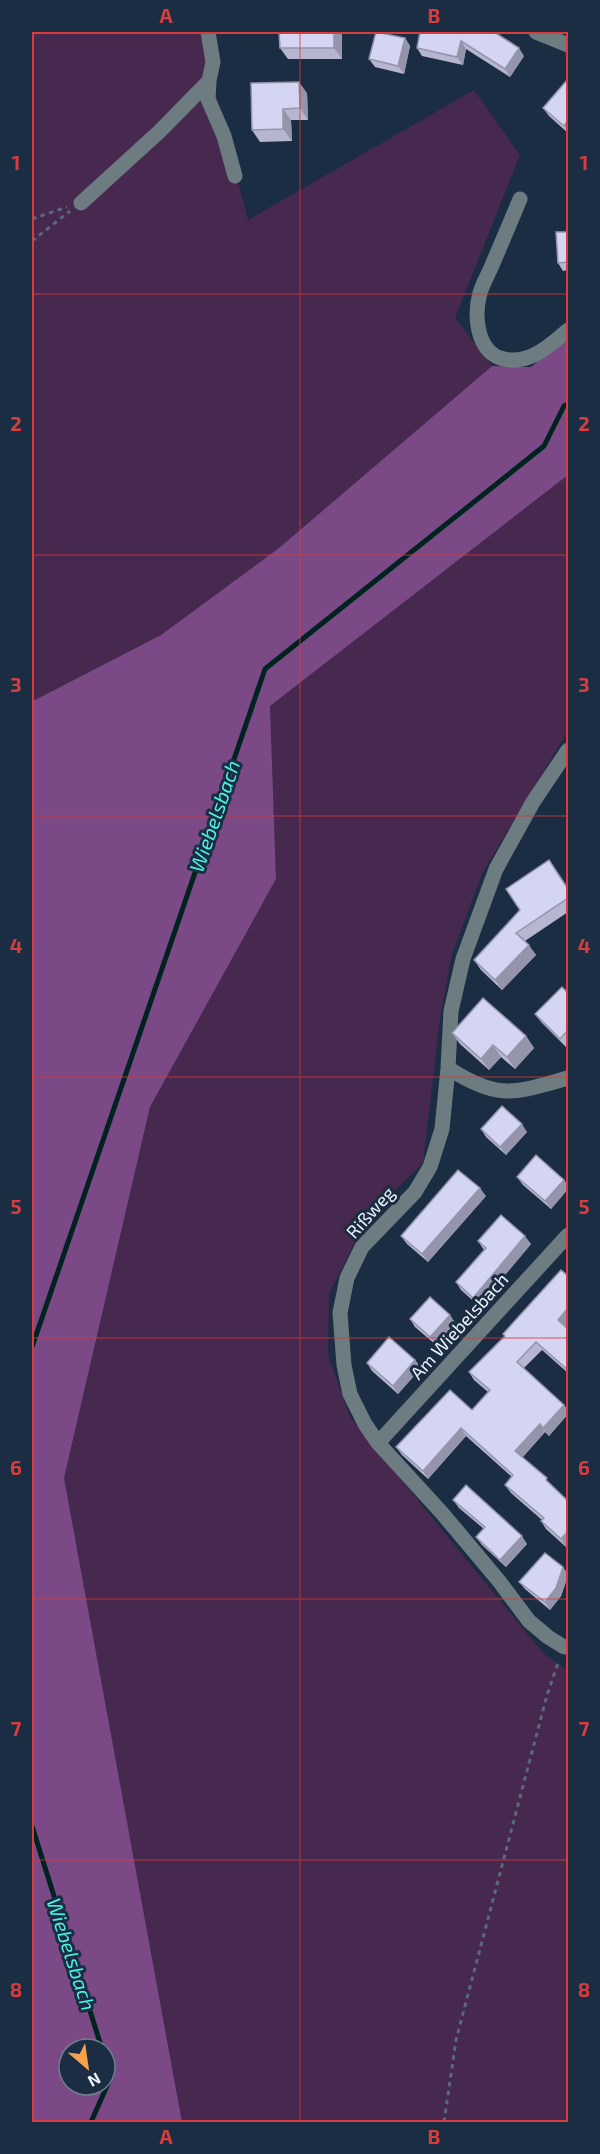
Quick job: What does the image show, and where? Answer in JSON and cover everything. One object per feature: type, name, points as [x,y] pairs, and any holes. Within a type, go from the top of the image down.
[{"type":"street","points":[[208,32],[213,62],[208,99],[224,136],[235,176]]},
{"type":"street","points":[[536,32],[568,45]]},
{"type":"street","points":[[81,203],[160,131],[209,81]]},
{"type":"street","points":[[520,199],[480,293],[476,323],[483,342],[492,355],[511,362],[528,359],[568,330]]},
{"type":"street","name":"Rißweg","points":[[566,1647],[529,1621],[499,1581],[378,1443],[365,1424],[350,1394],[344,1365],[340,1313],[347,1278],[362,1247],[415,1192],[430,1167],[442,1129],[451,1011],[461,969],[496,869],[533,802],[568,750]]},
{"type":"street","points":[[448,1068],[471,1083],[488,1089],[511,1092],[568,1078]]},
{"type":"street","name":"Am Wiebelsbach","points":[[378,1443],[568,1235]]},
{"type":"path","points":[[32,219],[81,203]]},
{"type":"path","points":[[32,241],[81,203]]},
{"type":"path","points":[[444,2122],[456,2040],[547,1695],[566,1647]]},
{"type":"shaded area","points":[[32,32],[200,32],[248,220],[474,90],[520,155],[455,318],[492,366],[279,548],[161,635],[35,700],[32,699]]},
{"type":"shaded area","points":[[568,336],[568,475],[270,706],[276,879],[150,1107],[64,1478],[182,2122],[32,2122],[32,699],[35,700],[161,635],[279,548],[492,366],[531,367]]},
{"type":"shaded area","points":[[568,475],[568,731],[483,872],[452,954],[440,1019],[423,1163],[367,1218],[329,1294],[328,1355],[350,1417],[543,1653],[568,1671],[568,2122],[182,2122],[64,1478],[150,1107],[276,879],[270,706]]},
{"type":"building","points":[[279,32],[334,32],[334,48],[280,48]]},
{"type":"building","points":[[376,32],[405,38],[398,66],[369,59]]},
{"type":"building","points":[[420,32],[494,32],[519,48],[505,69],[461,41],[457,57],[417,48]]},
{"type":"building","points":[[568,79],[568,120],[564,126],[543,108]]},
{"type":"building","points":[[299,82],[300,108],[283,109],[283,129],[252,130],[251,83]]},
{"type":"building","points":[[556,232],[568,232],[568,262],[558,263]]},
{"type":"building","points":[[549,860],[568,889],[568,898],[516,933],[529,945],[495,980],[474,960],[520,910],[506,889]]},
{"type":"building","points":[[562,987],[568,993],[568,1030],[560,1039],[535,1014]]},
{"type":"building","points":[[483,998],[526,1036],[507,1057],[493,1045],[481,1059],[452,1033]]},
{"type":"building","points":[[502,1106],[522,1124],[500,1147],[481,1129]]},
{"type":"building","points":[[536,1155],[564,1180],[545,1201],[517,1177]]},
{"type":"building","points":[[458,1170],[480,1188],[422,1254],[401,1236]]},
{"type":"building","points":[[501,1215],[525,1236],[473,1298],[456,1282],[486,1248],[478,1241]]},
{"type":"building","points":[[561,1270],[568,1276],[568,1308],[558,1320],[568,1329],[568,1370],[536,1342],[517,1362],[564,1405],[543,1428],[540,1424],[515,1451],[547,1478],[546,1480],[568,1501],[568,1531],[561,1539],[541,1521],[544,1518],[505,1485],[513,1475],[461,1428],[423,1471],[396,1447],[450,1390],[472,1410],[490,1390],[469,1372],[505,1336],[503,1334]]},
{"type":"building","points":[[430,1297],[450,1315],[430,1337],[410,1319]]},
{"type":"building","points":[[389,1337],[415,1360],[393,1386],[367,1363]]},
{"type":"building","points":[[466,1485],[522,1536],[500,1560],[476,1537],[485,1527],[453,1500]]},
{"type":"building","points":[[545,1553],[563,1567],[556,1588],[545,1602],[519,1582]]},
{"type":"waterway","name":"Wiebelsbach","points":[[32,1347],[265,669],[544,446],[564,406],[568,404]]},
{"type":"waterway","name":"Wiebelsbach","points":[[32,1826],[98,2037]]},
{"type":"waterway","name":"Wiebelsbach","points":[[91,2122],[102,2097]]}]
